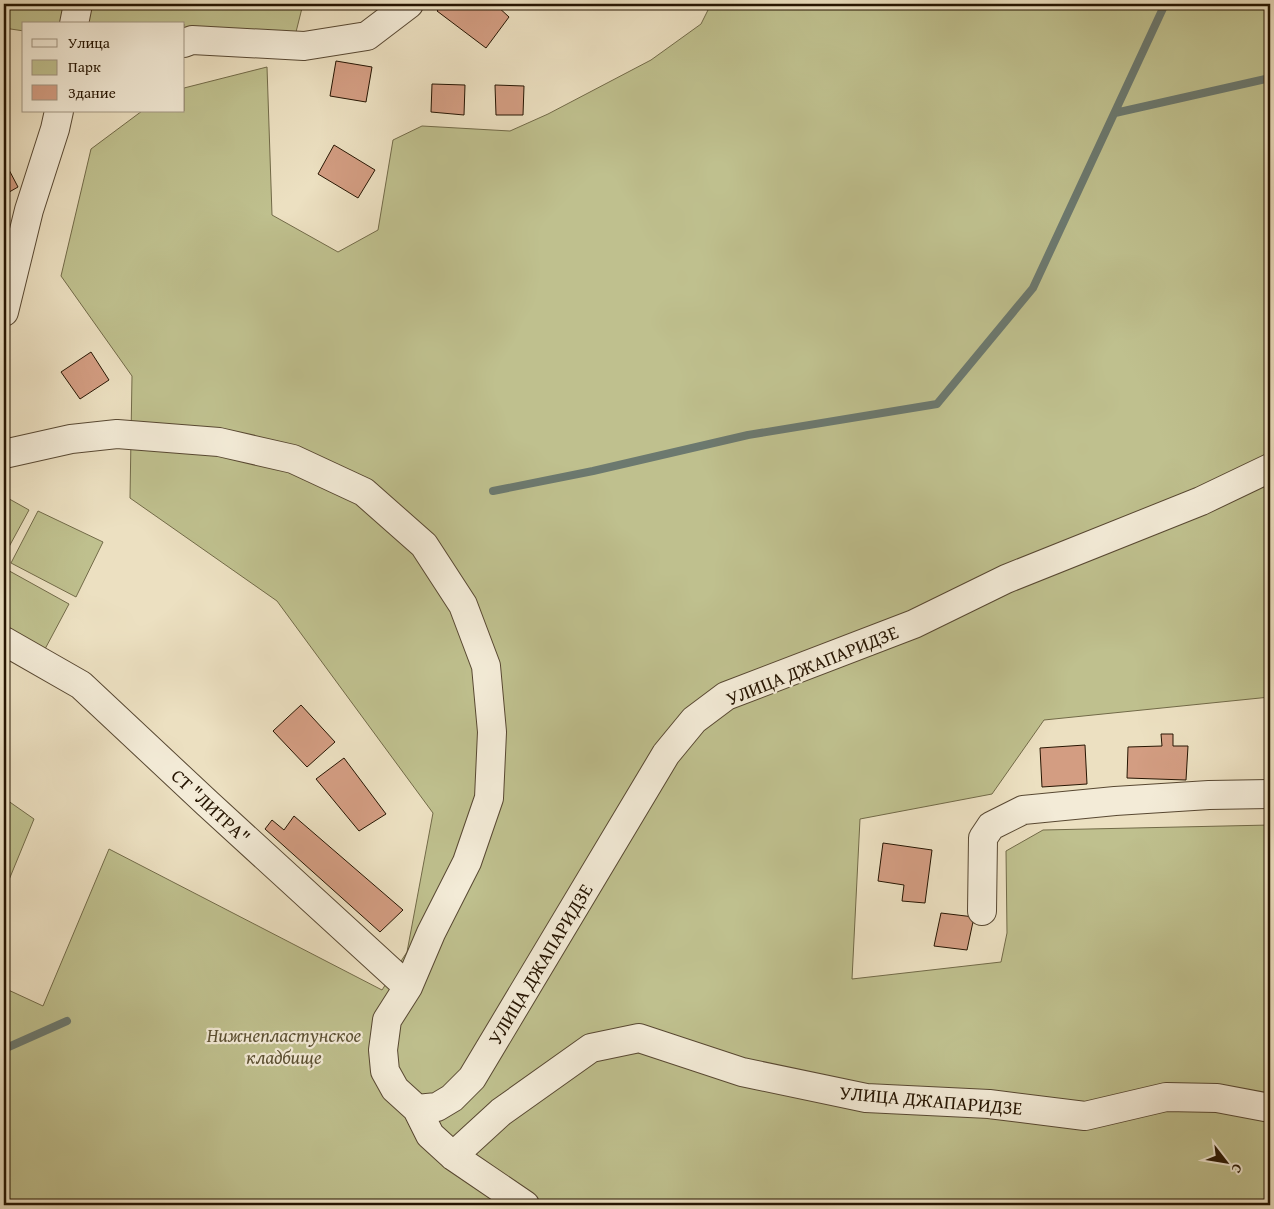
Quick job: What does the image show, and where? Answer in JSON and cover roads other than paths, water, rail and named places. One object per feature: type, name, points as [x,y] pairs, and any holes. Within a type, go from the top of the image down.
[{"type":"street","points":[[74,22],[78,4]]},
{"type":"street","points":[[185,43],[192,40],[304,46],[367,36],[409,4]]},
{"type":"street","points":[[4,312],[30,210],[62,117]]},
{"type":"street","points":[[4,454],[71,439],[117,434],[219,442],[294,459],[364,492],[424,545],[463,606],[486,666],[492,732],[489,798],[467,862],[431,933],[408,987],[386,1020],[383,1050],[385,1071],[395,1089],[417,1109],[430,1135],[453,1156],[525,1205]]},
{"type":"street","name":"УЛИЦА ДЖАПАРИДЗЕ","points":[[417,1109],[437,1107],[452,1098],[472,1078],[666,754],[694,720],[726,696],[914,624],[1006,580],[1200,501],[1270,468]]},
{"type":"street","name":"СТ \"ЛИТРА\"","points":[[4,641],[81,685],[408,987]]},
{"type":"street","points":[[982,911],[983,838],[991,826],[1023,810],[1125,800],[1209,795],[1270,794]]},
{"type":"street","name":"УЛИЦА ДЖАПАРИДЗЕ","points":[[453,1156],[501,1112],[592,1048],[639,1038],[742,1072],[866,1098],[989,1104],[1085,1116],[1166,1097],[1217,1098],[1270,1108]]},
{"type":"waterway","points":[[493,491],[593,471],[748,435],[937,404],[1033,288],[1165,4]]},
{"type":"waterway","points":[[1115,113],[1270,78]]},
{"type":"waterway","points":[[4,1049],[67,1021]]},
{"type":"park label","name":"Нижнепластунское кладбище","points":[[284,1046]]}]
